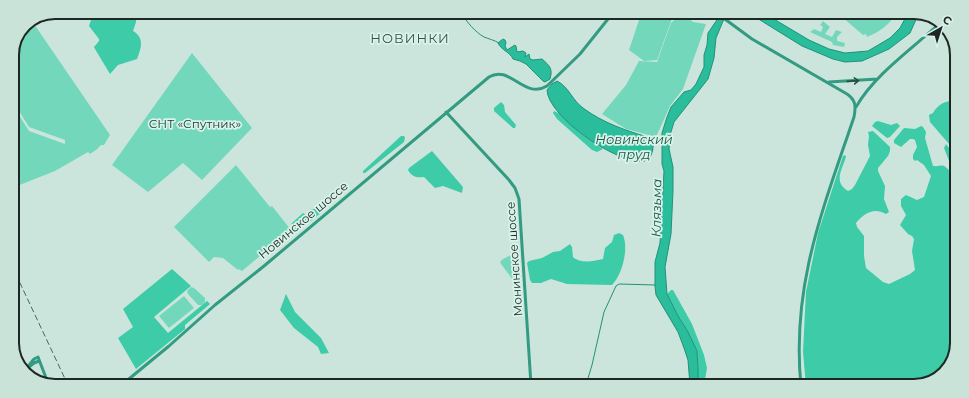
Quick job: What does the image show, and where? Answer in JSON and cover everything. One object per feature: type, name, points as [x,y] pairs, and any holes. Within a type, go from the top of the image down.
[{"type":"main road","name":"Новинское шоссе","points":[[129,379],[169,346],[215,304],[290,244],[489,77],[496,74],[504,75],[533,90],[542,89],[558,76],[587,46],[608,19]]},
{"type":"main road","points":[[724,19],[752,39],[828,82],[852,98],[858,99],[862,97]]},
{"type":"main road","points":[[800,379],[798,361],[799,330],[804,279],[820,217],[856,107],[877,79],[936,26]]},
{"type":"main road","points":[[828,82],[877,79]]},
{"type":"main road","points":[[852,98],[856,107]]},
{"type":"main road","name":"Монинское шоссе","points":[[446,112],[509,180],[515,188],[519,199],[531,379]]},
{"type":"main road","points":[[28,366],[33,360],[38,359],[46,377]]},
{"type":"green space","points":[[639,19],[672,19],[657,60],[644,61],[629,50]]},
{"type":"green space","points":[[675,19],[689,19],[693,22],[706,24],[683,89],[670,106],[656,137],[626,129],[602,114],[626,85],[639,61],[657,62],[671,23]]},
{"type":"green space","points":[[844,19],[892,19],[883,28],[875,33],[867,37],[866,34],[863,35]]},
{"type":"green space","points":[[823,21],[830,27],[825,34],[832,37],[836,30],[842,32],[837,37],[837,41],[845,43],[844,47],[833,45],[832,42],[810,32],[814,29],[821,32],[823,27],[820,25]]},
{"type":"green space","points":[[35,25],[110,135],[104,145],[101,145],[90,154],[88,152],[55,171],[19,185],[19,115],[29,131],[65,144],[65,140],[29,127],[19,111],[19,53],[20,46],[26,33]]},
{"type":"green space","name":"СНТ «Спутник»","points":[[192,53],[252,128],[202,180],[183,163],[148,192],[112,165]]},
{"type":"green space","points":[[236,165],[291,230],[242,271],[239,269],[238,270],[223,258],[214,257],[209,262],[174,227]]},
{"type":"green space","points":[[511,255],[516,258],[519,264],[519,279],[517,281],[513,280],[500,262]]},
{"type":"green space","points":[[191,287],[205,298],[205,302],[202,305],[198,305],[188,294],[187,291]]},
{"type":"green space","points":[[184,296],[194,308],[169,328],[159,316]]},
{"type":"shaded area","points":[[136,19],[133,31],[141,40],[141,47],[137,59],[118,65],[110,74],[94,47],[99,39],[89,26],[91,20]]},
{"type":"shaded area","points":[[950,101],[950,145],[930,122],[929,115],[933,113],[941,104]]},
{"type":"shaded area","points":[[501,102],[504,105],[505,112],[516,125],[515,128],[513,128],[494,111],[494,108]]},
{"type":"shaded area","points":[[554,111],[560,114],[580,133],[603,149],[597,152],[592,150],[557,119],[553,113]]},
{"type":"shaded area","points":[[878,121],[891,125],[897,123],[900,126],[890,137],[887,138],[872,126]]},
{"type":"shaded area","points":[[921,126],[926,132],[925,138],[933,166],[943,166],[950,171],[950,343],[947,357],[943,365],[938,370],[919,379],[805,379],[803,352],[806,292],[818,233],[843,156],[845,155],[846,157],[841,171],[840,180],[843,187],[848,191],[855,185],[870,156],[868,132],[873,131],[890,147],[890,151],[888,156],[878,168],[885,186],[884,199],[889,212],[886,214],[877,211],[870,212],[862,216],[856,223],[857,227],[864,236],[864,256],[866,268],[883,282],[889,284],[915,270],[912,251],[914,239],[900,225],[906,215],[901,206],[901,199],[906,195],[917,200],[924,197],[931,176],[924,165],[913,159],[913,155],[917,147],[915,140],[910,139],[901,147],[894,143],[894,140],[904,128],[915,129]]},
{"type":"shaded area","points":[[401,136],[404,136],[405,138],[404,142],[365,173],[363,173],[363,171]]},
{"type":"shaded area","points":[[946,144],[950,149],[950,163],[944,148]]},
{"type":"shaded area","points":[[432,151],[463,187],[462,193],[443,186],[435,188],[424,177],[415,176],[408,170]]},
{"type":"shaded area","points":[[319,208],[322,212],[307,224],[305,223],[302,227],[286,237],[296,226],[291,224],[303,213],[307,216],[311,212],[310,210]]},
{"type":"shaded area","points":[[619,233],[623,235],[625,241],[624,262],[616,281],[612,285],[567,284],[551,279],[541,283],[532,283],[530,280],[527,263],[529,261],[560,251],[570,244],[572,247],[573,257],[580,261],[596,261],[603,259],[605,248],[612,242],[614,235]]},
{"type":"shaded area","points":[[172,269],[191,286],[154,317],[168,333],[207,301],[210,304],[185,325],[185,329],[136,369],[118,338],[133,327],[123,309]]},
{"type":"shaded area","points":[[673,290],[692,324],[704,355],[707,368],[705,379],[698,379],[697,351],[667,294]]},
{"type":"shaded area","points":[[286,294],[295,312],[321,338],[329,353],[321,354],[318,347],[294,328],[280,310]]},
{"type":"water","points":[[718,19],[724,19],[716,38],[714,58],[708,79],[674,122],[669,149],[673,167],[673,191],[671,234],[665,267],[667,294],[697,351],[698,379],[690,379],[688,360],[678,332],[656,295],[655,262],[660,243],[664,171],[662,164],[662,133],[671,107],[684,92],[691,90],[696,84],[704,67],[704,55],[708,33]]},
{"type":"water","points":[[758,19],[774,19],[809,40],[829,49],[845,53],[868,51],[890,38],[900,28],[905,19],[916,19],[910,33],[889,49],[862,61],[845,62],[833,59],[802,46]]},
{"type":"water","points":[[503,39],[505,40],[507,50],[515,45],[517,52],[523,51],[526,53],[525,57],[529,54],[530,59],[542,59],[550,68],[550,79],[545,82],[543,81],[526,64],[513,59],[498,43]]},
{"type":"water","name":"Новинский пруд","points":[[557,81],[565,87],[579,105],[599,118],[616,126],[651,138],[654,144],[651,156],[644,161],[632,160],[602,147],[586,137],[559,113],[550,101],[547,90]]},
{"type":"waterway","points":[[466,19],[477,32],[484,37],[499,43]]},
{"type":"waterway","points":[[588,379],[604,312],[616,286],[619,284],[655,285]]},
{"type":"railway","points":[[19,281],[65,379]]},
{"type":"district","name":"НОВИНКИ","points":[[410,38]]},
{"type":"water label","name":"Клязьма","points":[[656,208]]}]
